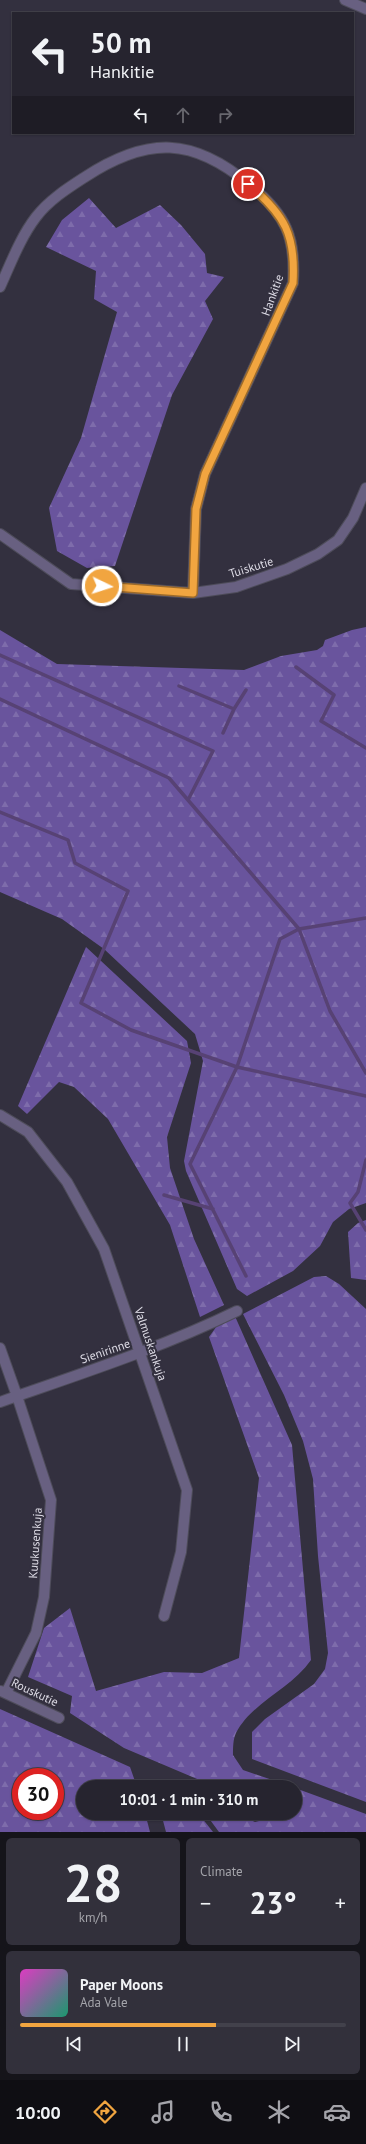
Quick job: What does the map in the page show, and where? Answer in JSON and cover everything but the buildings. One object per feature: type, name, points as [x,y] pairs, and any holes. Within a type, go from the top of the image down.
[{"type":"street","points":[[344,0],[366,9]]},
{"type":"street","name":"Hankitie","points":[[0,287],[22,239],[36,216],[55,198],[93,172],[146,149],[178,147],[199,153],[229,168],[267,200],[280,218],[291,236],[294,260],[293,283],[205,474],[196,509],[193,593]]},
{"type":"street","name":"Tuiskutie","points":[[0,534],[71,584],[193,593],[236,587],[287,569],[318,554],[338,540],[353,518],[366,488]]},
{"type":"street","name":"Valmuskankuja","points":[[0,1115],[28,1132],[67,1182],[104,1249],[187,1490],[181,1552],[164,1616]]},
{"type":"street","name":"Sienirinne","points":[[0,1402],[141,1353],[192,1333],[237,1311]]},
{"type":"street","name":"Kuukusenkuja","points":[[0,1348],[18,1396],[51,1500],[44,1597],[36,1632],[3,1691]]},
{"type":"street","name":"Rouskutie","points":[[3,1691],[59,1718]]},
{"type":"green space","points":[[89,198],[116,228],[160,205],[181,225],[205,254],[207,273],[224,277],[205,301],[213,319],[172,395],[115,566],[87,568],[57,551],[49,508],[81,438],[117,312],[94,299],[96,271],[46,247],[62,220]]},
{"type":"green space","points":[[366,627],[366,1203],[349,1209],[333,1222],[320,1246],[293,1271],[247,1296],[237,1289],[186,1171],[184,1161],[203,1061],[195,1034],[104,949],[62,919],[0,892],[0,630],[57,664],[244,670],[281,656],[317,650],[323,646],[325,640],[352,630]]},
{"type":"green space","points":[[86,947],[187,1041],[191,1063],[167,1137],[170,1168],[194,1239],[224,1305],[200,1317],[170,1225],[108,1119],[74,1087],[59,1082],[27,1114],[18,1106]]},
{"type":"green space","points":[[366,1220],[366,1280],[351,1278],[348,1232],[358,1223]]},
{"type":"green space","points":[[326,1276],[339,1284],[366,1309],[366,1802],[252,1759],[252,1732],[265,1719],[314,1684],[325,1669],[328,1653],[318,1556],[313,1479],[303,1441],[284,1395],[243,1314],[314,1277]]},
{"type":"green space","points":[[234,1314],[292,1445],[311,1660],[303,1670],[261,1704],[243,1722],[235,1735],[233,1744],[233,1755],[243,1770],[272,1780],[199,1780],[124,1748],[70,1713],[72,1696],[28,1677],[44,1628],[70,1608],[96,1691],[164,1672],[202,1673],[239,1658],[259,1478],[209,1337],[219,1323]]},
{"type":"green space","points":[[0,1709],[130,1767],[135,1780],[76,1780],[76,1820],[147,1820],[150,1832],[0,1832]]},
{"type":"green space","points":[[302,1791],[366,1814],[366,1832],[219,1832],[210,1820],[251,1820],[255,1822],[263,1820],[302,1820]]},
{"type":"green space","points":[[163,1820],[204,1820],[213,1832],[166,1832]]},
{"type":"waterway","points":[[0,655],[213,751],[188,800]]},
{"type":"waterway","points":[[296,667],[334,695],[321,721],[366,748]]},
{"type":"waterway","points":[[179,686],[234,709],[246,690]]},
{"type":"waterway","points":[[0,699],[169,778],[299,929],[330,1011],[366,1073]]},
{"type":"waterway","points":[[223,733],[234,709]]},
{"type":"waterway","points":[[0,812],[68,840],[75,863],[128,891],[81,1003],[131,1030],[237,1067],[366,1096]]},
{"type":"waterway","points":[[246,1276],[190,1164],[237,1067],[280,939],[299,929],[366,918]]},
{"type":"waterway","points":[[366,1160],[358,1192],[350,1203],[366,1230]]},
{"type":"waterway","points":[[164,1195],[213,1209]]},
{"type":"route","points":[[102,586],[193,593],[196,509],[205,474],[287,300],[293,283],[294,260],[291,236],[267,200],[248,184]]}]
